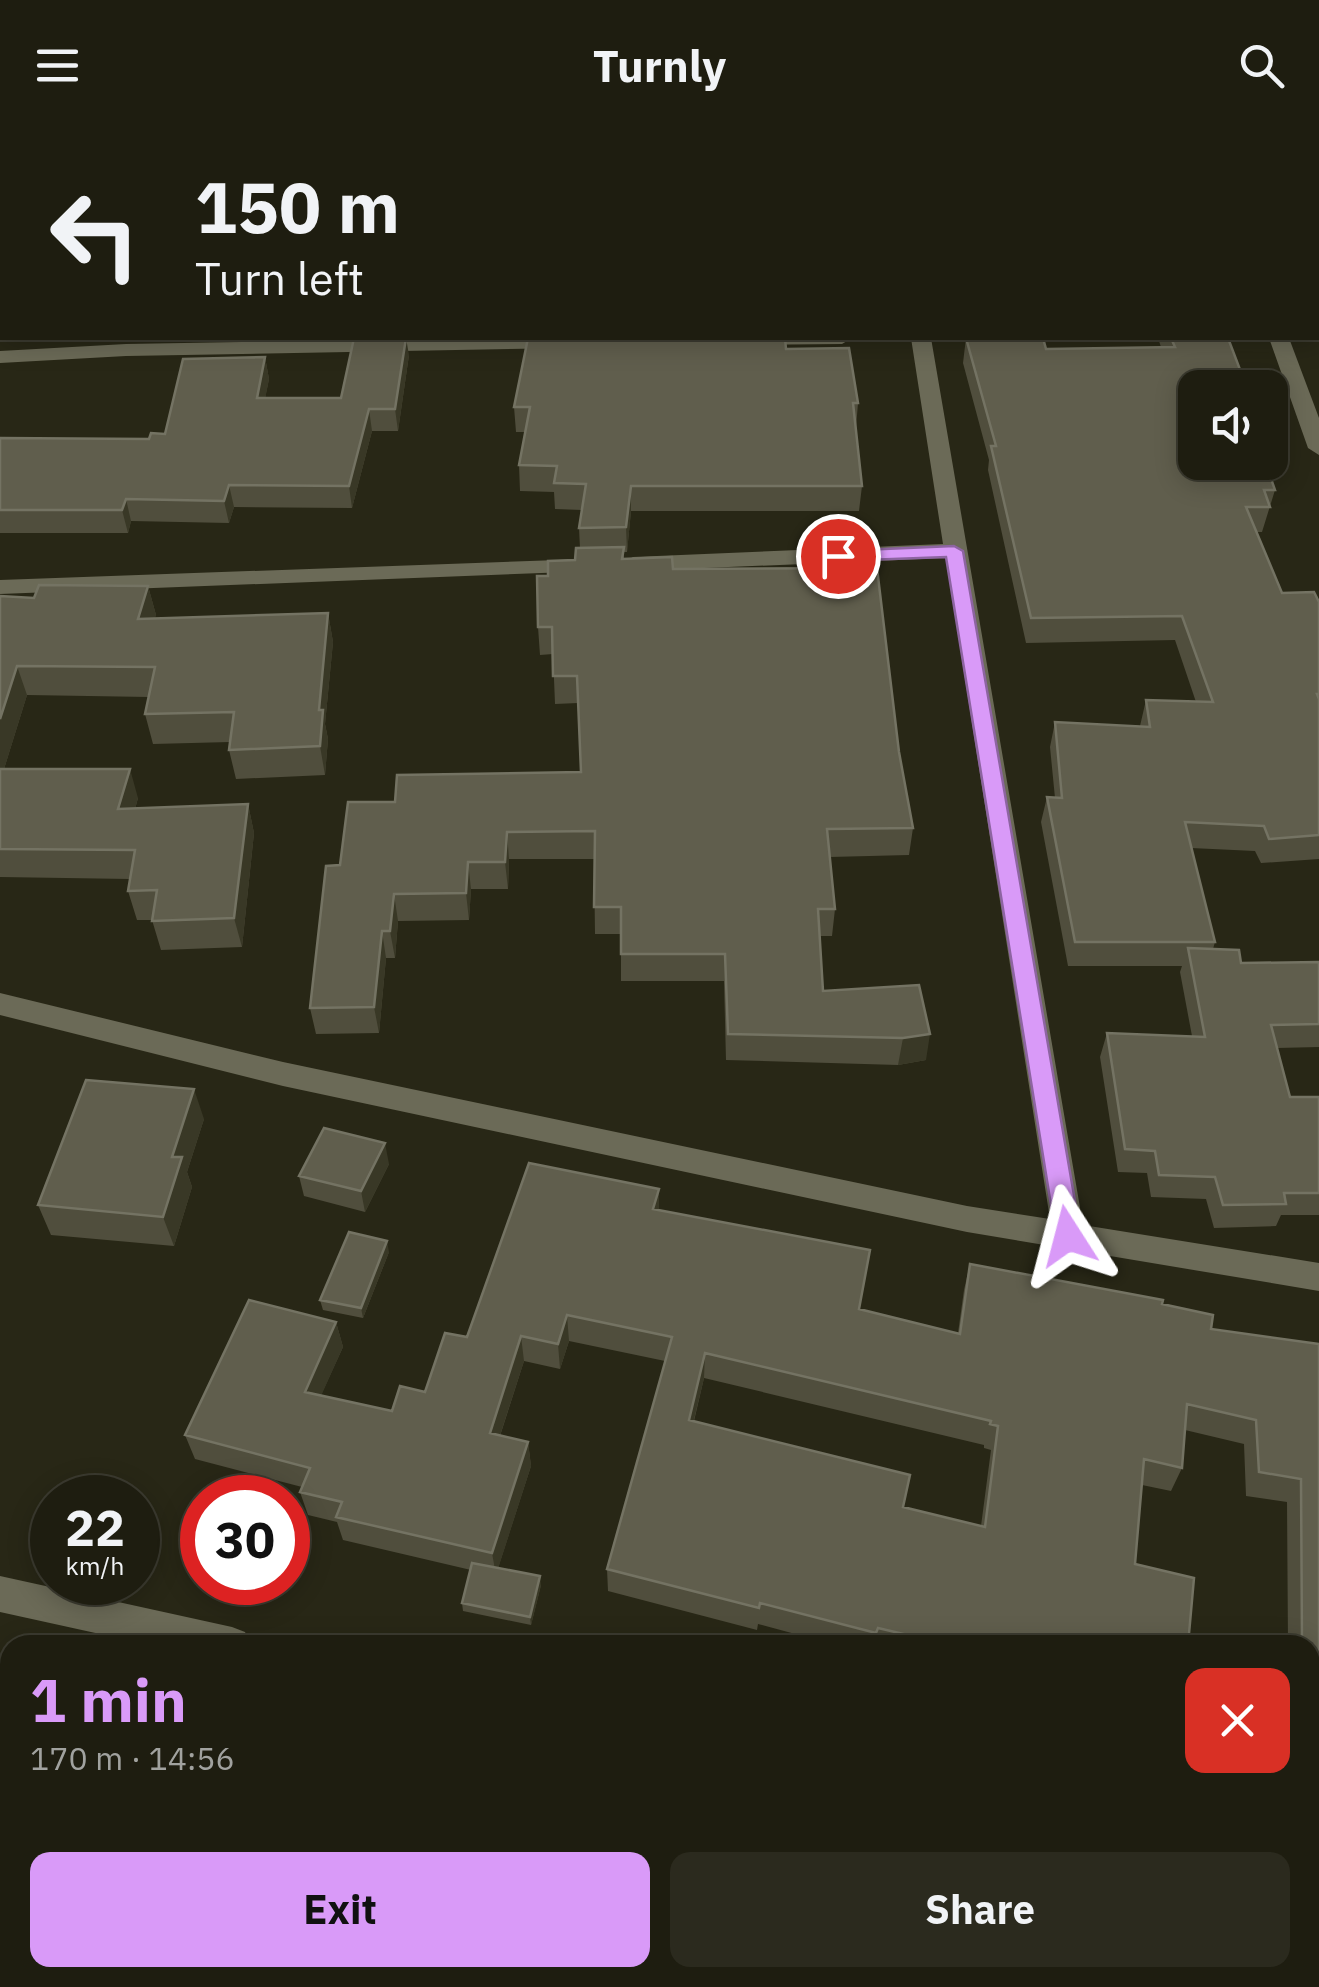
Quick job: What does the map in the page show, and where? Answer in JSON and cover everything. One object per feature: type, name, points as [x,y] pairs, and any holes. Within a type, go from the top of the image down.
[{"type":"street","points":[[921,340],[1068,1236]]},
{"type":"street","points":[[1279,340],[1319,448]]},
{"type":"street","points":[[0,358],[126,350],[582,342]]},
{"type":"street","points":[[0,587],[954,551]]},
{"type":"street","points":[[0,1004],[283,1074],[948,1215],[1319,1276]]},
{"type":"street","points":[[0,1594],[187,1635]]},
{"type":"building","points":[[354,340],[406,340],[395,409],[369,409],[349,486],[229,485],[224,501],[126,499],[122,510],[0,510],[0,438],[149,439],[151,433],[165,434],[183,359],[265,357],[257,398],[341,398]]},
{"type":"building","points":[[528,340],[785,340],[786,349],[849,348],[858,403],[853,403],[862,486],[631,486],[626,527],[579,528],[586,484],[554,483],[557,466],[519,465],[530,407],[514,407]]},
{"type":"building","points":[[967,340],[1044,340],[1046,349],[1175,347],[1172,340],[1229,340],[1240,370],[1178,370],[1178,480],[1272,480],[1275,490],[1264,490],[1270,507],[1246,507],[1282,593],[1314,592],[1319,602],[1319,835],[1269,839],[1264,826],[1185,822],[1215,942],[1075,942],[1047,797],[1062,798],[1055,722],[1150,727],[1146,700],[1213,702],[1182,616],[1031,618],[991,446],[996,446]]},
{"type":"building","points":[[624,547],[622,559],[672,557],[673,569],[877,568],[899,752],[913,828],[827,829],[835,909],[818,909],[823,991],[919,985],[930,1034],[903,1038],[728,1034],[725,954],[621,954],[621,907],[594,907],[595,831],[507,832],[505,862],[468,862],[466,893],[394,894],[390,931],[382,931],[374,1007],[310,1008],[326,866],[340,865],[348,802],[395,802],[397,775],[581,772],[577,676],[553,676],[552,627],[538,627],[537,576],[548,576],[548,561],[575,560],[576,548]]},
{"type":"building","points":[[39,585],[148,586],[138,619],[328,613],[319,710],[323,710],[320,746],[229,750],[234,712],[145,714],[155,667],[17,666],[0,719],[0,596],[34,598]]},
{"type":"building","points":[[0,769],[130,769],[118,809],[248,804],[234,918],[152,921],[157,890],[128,891],[135,850],[0,849]]},
{"type":"building","points":[[1188,948],[1239,950],[1241,963],[1319,962],[1319,1024],[1271,1025],[1290,1097],[1319,1097],[1319,1193],[1284,1193],[1286,1204],[1223,1205],[1215,1177],[1159,1175],[1155,1151],[1125,1149],[1107,1033],[1205,1037]]},
{"type":"building","points":[[86,1080],[194,1089],[172,1157],[182,1157],[163,1217],[38,1205]]},
{"type":"building","points":[[324,1128],[385,1143],[361,1191],[299,1176]]},
{"type":"building","points":[[529,1163],[659,1189],[653,1209],[870,1250],[859,1309],[960,1334],[970,1264],[1163,1300],[1162,1304],[1213,1315],[1211,1329],[1319,1344],[1319,1635],[1302,1635],[1301,1479],[1259,1472],[1256,1420],[1187,1404],[1182,1468],[1144,1459],[1135,1564],[1194,1578],[1189,1635],[908,1635],[878,1628],[876,1633],[607,1569],[672,1337],[567,1315],[558,1344],[521,1336],[490,1433],[528,1442],[492,1553],[336,1517],[342,1502],[310,1494],[310,1468],[185,1435],[249,1300],[336,1322],[305,1392],[392,1411],[400,1386],[425,1392],[445,1333],[467,1337]],"holes":[[[705,1353],[991,1421],[990,1424],[998,1426],[985,1527],[903,1507],[910,1475],[689,1420]]]},
{"type":"building","points":[[349,1232],[387,1241],[361,1308],[320,1300]]},
{"type":"building","points":[[472,1563],[540,1576],[530,1617],[462,1603]]},
{"type":"route","points":[[838,556],[954,551],[1068,1236]]}]
